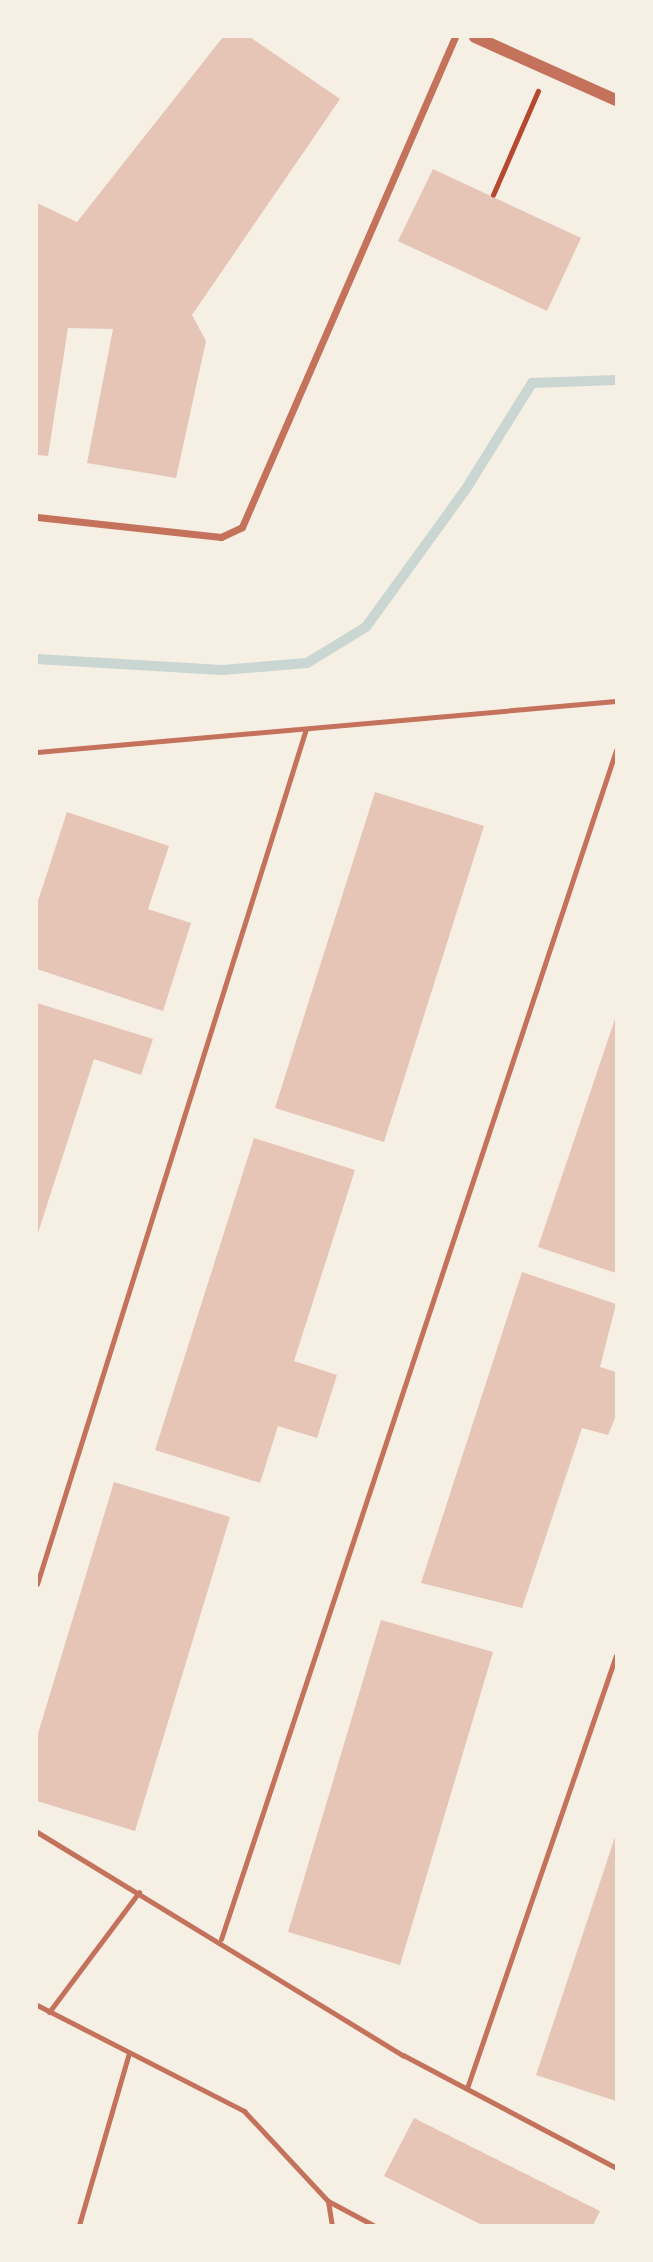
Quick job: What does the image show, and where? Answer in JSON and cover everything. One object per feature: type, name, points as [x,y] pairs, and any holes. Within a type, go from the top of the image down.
[{"type":"street","points":[[37,517],[220,537],[242,527],[455,37]]},
{"type":"street","points":[[475,37],[548,67],[616,100]]},
{"type":"lane","points":[[37,752],[616,701]]},
{"type":"lane","points":[[37,1584],[306,729]]},
{"type":"lane","points":[[221,1939],[616,750]]},
{"type":"lane","points":[[467,2088],[616,1656]]},
{"type":"lane","points":[[37,1832],[221,1939],[467,2088],[616,2168]]},
{"type":"lane","points":[[49,2012],[139,1892]]},
{"type":"lane","points":[[37,2005],[244,2111],[328,2201],[373,2225]]},
{"type":"lane","points":[[79,2225],[129,2053]]},
{"type":"lane","points":[[328,2201],[332,2225]]},
{"type":"path","points":[[493,195],[548,67]]},
{"type":"building","points":[[223,37],[250,37],[340,99],[192,315],[206,341],[176,478],[87,463],[113,329],[68,328],[48,456],[37,455],[37,203],[77,222]]},
{"type":"building","points":[[433,169],[581,238],[547,311],[398,241]]},
{"type":"building","points":[[375,792],[484,826],[384,1142],[275,1108]]},
{"type":"building","points":[[67,812],[169,846],[148,909],[191,923],[163,1011],[37,969],[37,904]]},
{"type":"building","points":[[37,1003],[153,1039],[141,1075],[94,1059],[37,1236]]},
{"type":"building","points":[[616,1016],[616,1273],[538,1247]]},
{"type":"building","points":[[254,1138],[355,1170],[294,1361],[337,1375],[317,1438],[278,1426],[260,1483],[155,1450]]},
{"type":"building","points":[[522,1272],[616,1304],[600,1367],[616,1372],[616,1416],[608,1435],[582,1428],[522,1608],[421,1583]]},
{"type":"building","points":[[114,1482],[230,1517],[135,1831],[37,1801],[37,1737]]},
{"type":"building","points":[[381,1620],[493,1652],[400,1965],[288,1932]]},
{"type":"building","points":[[616,1834],[616,2101],[536,2075]]},
{"type":"building","points":[[414,2118],[600,2211],[593,2225],[482,2225],[384,2176]]},
{"type":"waterway","points":[[37,659],[222,670],[307,663],[366,627],[466,489],[532,383],[616,380]]}]
